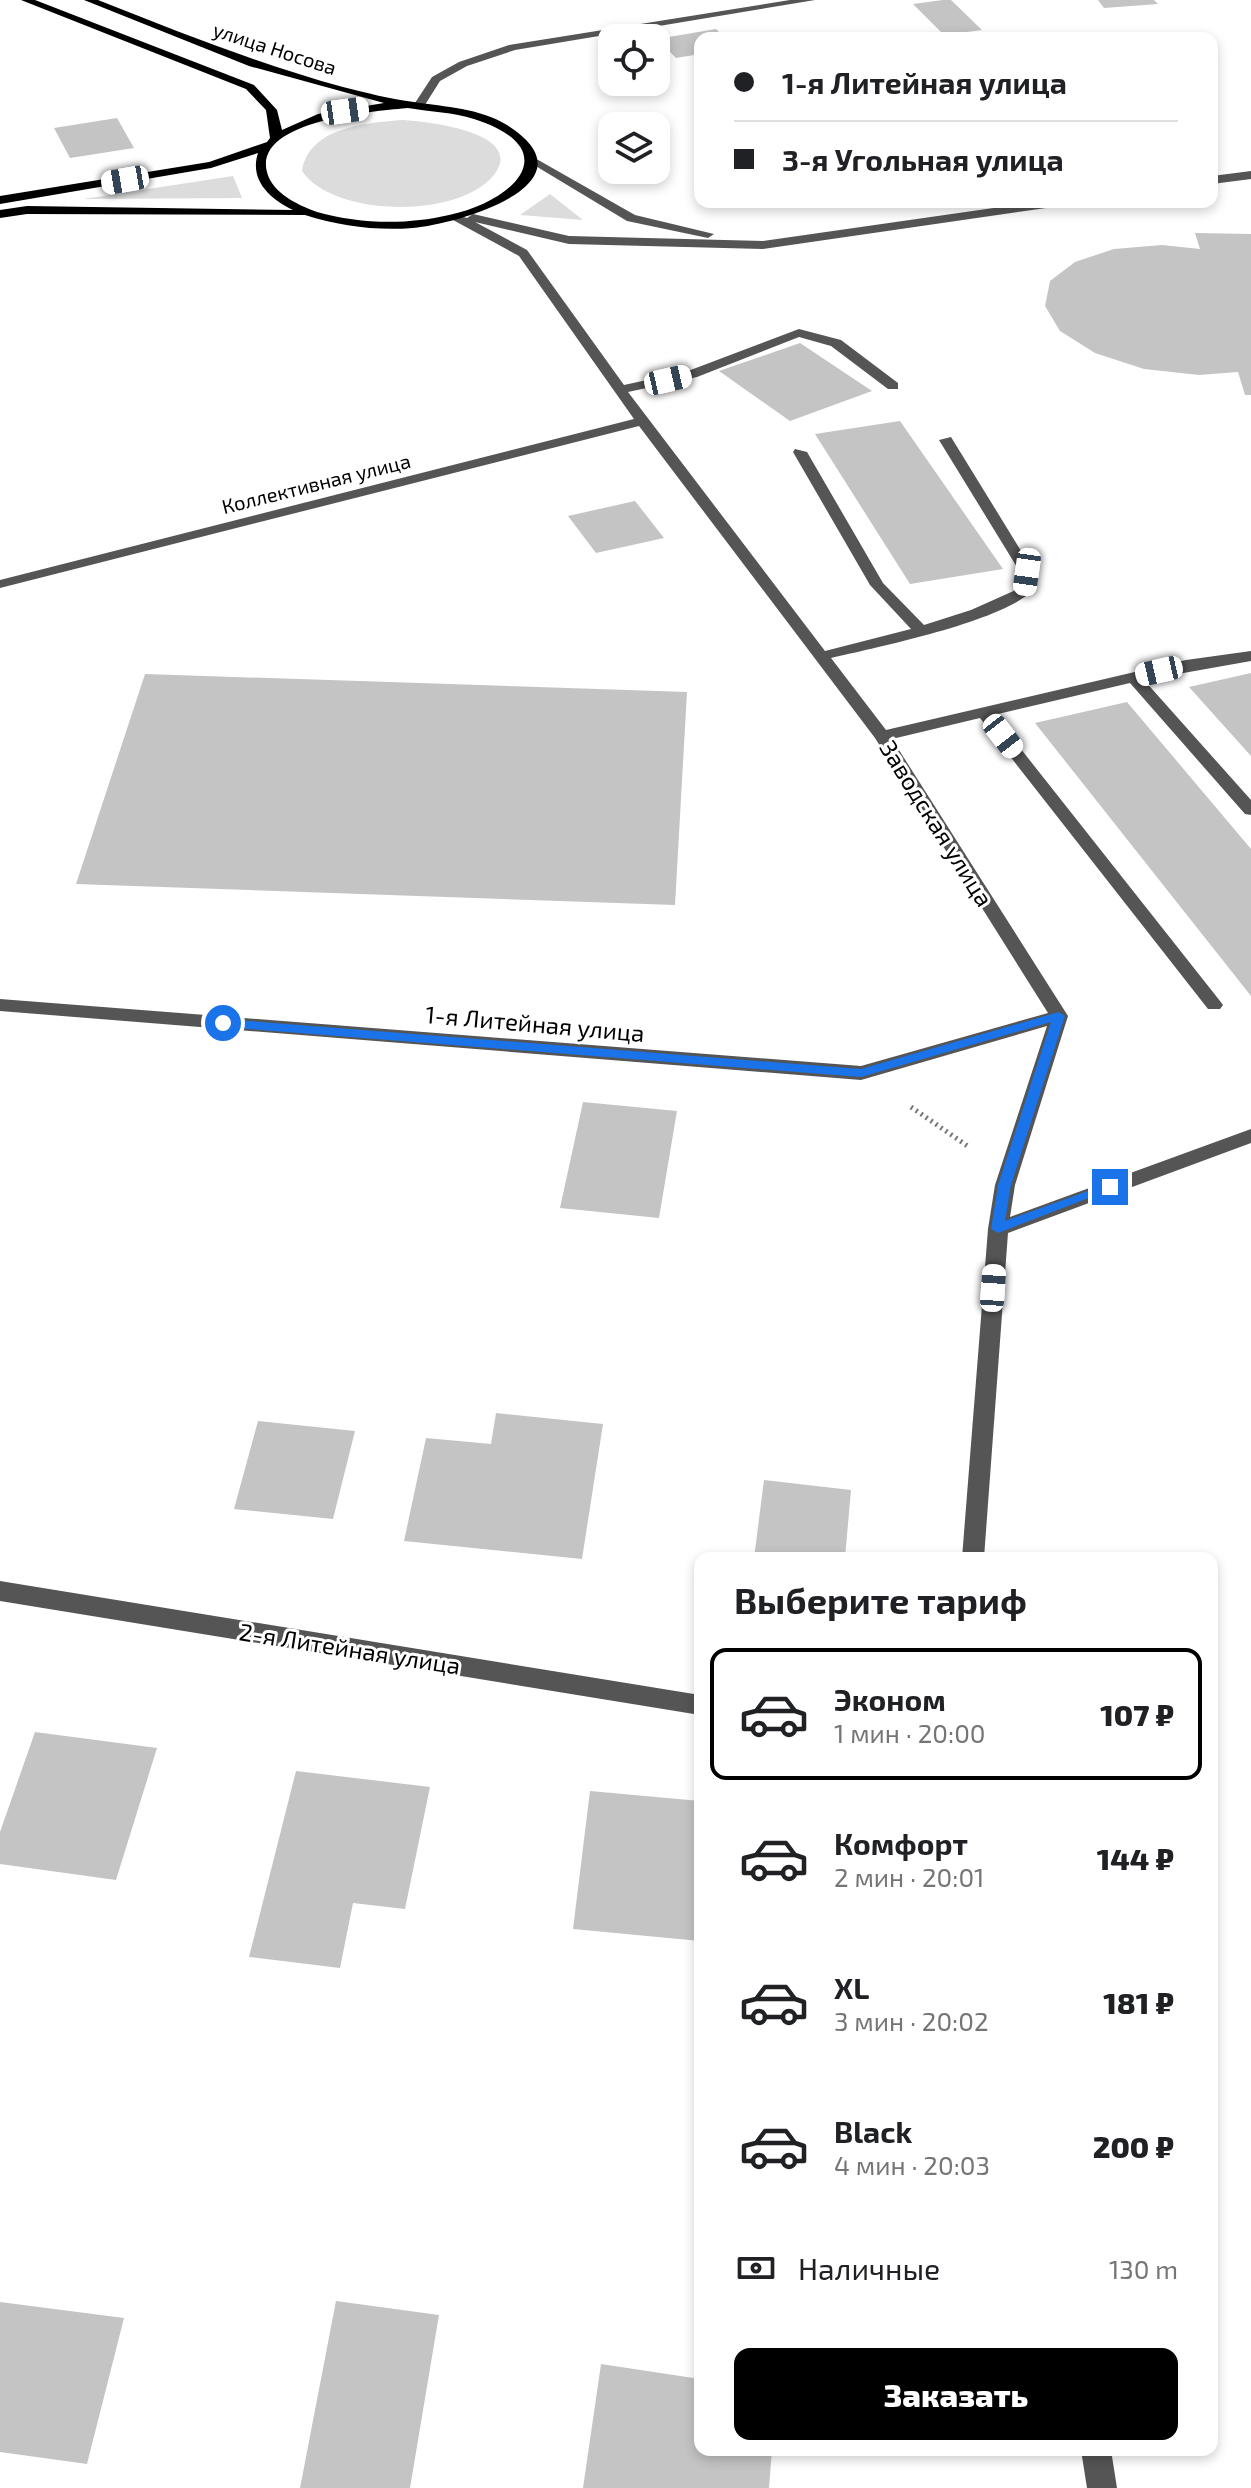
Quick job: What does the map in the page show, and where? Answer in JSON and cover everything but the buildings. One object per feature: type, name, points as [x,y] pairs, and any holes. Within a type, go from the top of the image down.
[{"type":"main road","name":"улица Носова","points":[[26,0],[250,87],[269,104],[278,122],[273,142]]},
{"type":"main road","name":"улица Носова","points":[[89,0],[273,70],[413,105]]},
{"type":"main road","points":[[0,200],[211,165],[273,142],[318,118],[375,106],[413,105],[480,115],[507,127],[526,142],[533,160],[529,176],[515,191],[492,205],[460,216],[381,225],[309,214],[27,210],[0,214]]},
{"type":"main road","points":[[273,142],[260,160],[260,175],[268,190],[285,203],[309,214]]},
{"type":"street","points":[[413,105],[436,79],[463,64],[513,47],[810,0]]},
{"type":"street","points":[[533,160],[631,218],[763,245]]},
{"type":"street","points":[[1218,179],[1251,175]]},
{"type":"street","points":[[460,216],[569,240],[763,245],[1019,208]]},
{"type":"street","name":"Заводская улица","points":[[460,216],[523,253],[642,421],[882,736],[1059,1016]]},
{"type":"street","points":[[621,390],[692,374],[799,333],[836,343],[893,386]]},
{"type":"street","name":"Коллективная улица","points":[[0,584],[642,421]]},
{"type":"street","points":[[822,656],[922,632],[991,609],[1025,591],[1027,572],[946,440]]},
{"type":"street","points":[[800,452],[877,585],[922,632]]},
{"type":"street","points":[[882,736],[1133,677],[1251,656]]},
{"type":"street","points":[[1133,677],[1251,810]]},
{"type":"street","points":[[984,712],[1214,1005]]},
{"type":"street","name":"1-я Литейная улица","points":[[0,1005],[861,1073],[1059,1016]]},
{"type":"street","points":[[973,1552],[998,1229],[1005,1185],[1059,1016]]},
{"type":"street","points":[[998,1229],[1251,1136]]},
{"type":"street","name":"2-я Литейная улица","points":[[0,1591],[694,1704]]},
{"type":"street","points":[[1097,2456],[1102,2488]]},
{"type":"path","points":[[861,1073],[971,1148]]},
{"type":"shaded area","points":[[402,120],[450,127],[486,139],[497,149],[500,161],[493,176],[476,190],[452,200],[396,207],[340,197],[318,186],[302,171],[307,156],[327,136],[356,126]]},
{"type":"shaded area","points":[[233,176],[242,198],[83,199]]},
{"type":"shaded area","points":[[550,194],[583,220],[520,215]]},
{"type":"route","points":[[223,1023],[861,1073],[1059,1016],[1005,1185],[998,1229],[1110,1187]]}]
